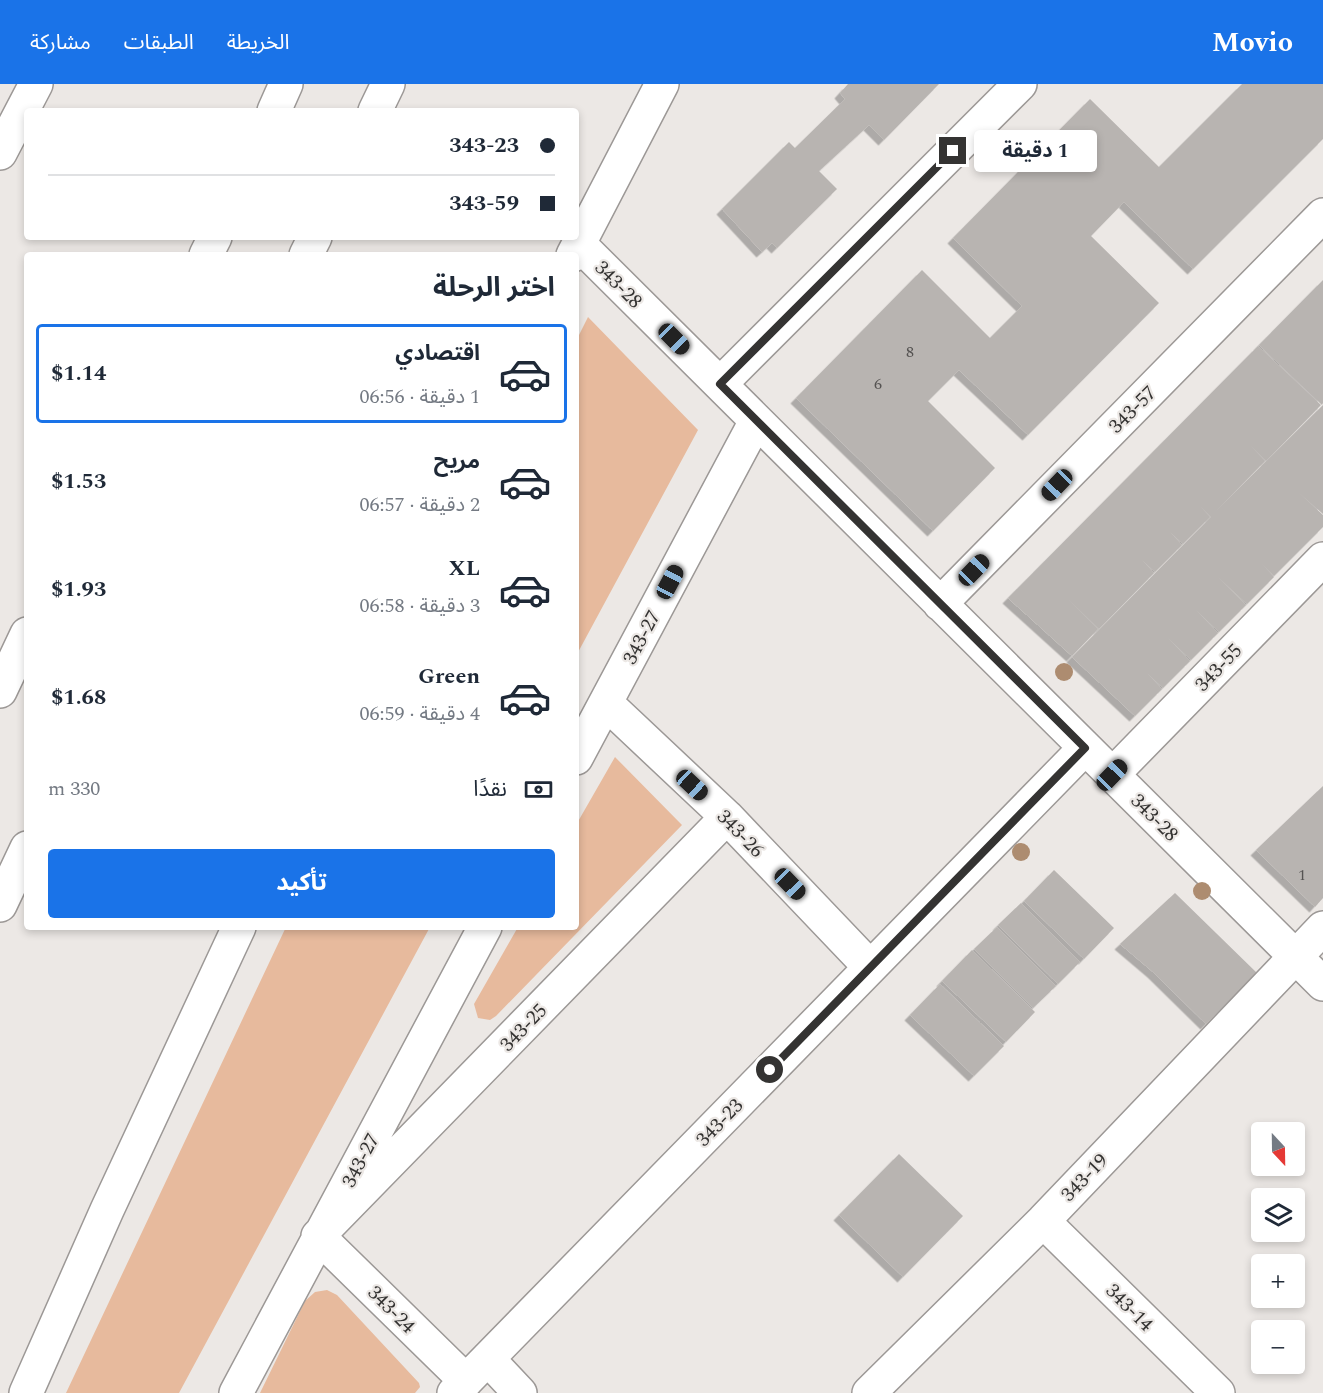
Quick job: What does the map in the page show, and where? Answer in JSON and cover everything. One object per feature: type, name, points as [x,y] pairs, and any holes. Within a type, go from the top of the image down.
[{"type":"main road","points":[[3,141],[36,84]]},
{"type":"main road","points":[[275,108],[286,84]]},
{"type":"main road","points":[[376,108],[388,84]]},
{"type":"main road","points":[[576,249],[662,84]]},
{"type":"main road","points":[[720,384],[1020,84]]},
{"type":"main road","name":"343-57","points":[[940,604],[1323,215]]},
{"type":"main road","name":"343-28","points":[[576,249],[720,384],[1323,984]]},
{"type":"main road","name":"343-27","points":[[579,752],[756,421]]},
{"type":"main road","name":"343-55","points":[[1112,775],[1323,559]]},
{"type":"main road","points":[[0,691],[24,640]]},
{"type":"main road","name":"343-26","points":[[606,703],[727,817],[870,968]]},
{"type":"main road","name":"343-23","points":[[469,1378],[1085,748]]},
{"type":"main road","name":"343-25","points":[[318,1236],[727,817]]},
{"type":"main road","points":[[0,905],[24,854]]},
{"type":"main road","name":"343-19","points":[[869,1393],[1043,1221],[1323,928]]},
{"type":"main road","points":[[26,1393],[106,1210],[238,930]]},
{"type":"main road","name":"343-27","points":[[236,1393],[483,930]]},
{"type":"main road","name":"343-14","points":[[1043,1221],[1218,1393]]},
{"type":"main road","name":"343-24","points":[[318,1236],[469,1378],[520,1393]]},
{"type":"shaded area","points":[[588,317],[698,430],[579,650],[579,335]]},
{"type":"shaded area","points":[[615,757],[682,825],[496,1016],[490,1020],[478,1018],[474,1004],[516,930],[579,930],[579,820]]},
{"type":"shaded area","points":[[285,930],[428,930],[179,1393],[66,1393]]},
{"type":"shaded area","points":[[327,1290],[337,1295],[419,1383],[420,1387],[415,1393],[260,1393],[305,1301],[315,1292]]},
{"type":"building","points":[[848,84],[939,84],[884,140],[869,125],[819,171],[837,189],[777,248],[772,243],[762,252],[722,209],[789,142],[795,148],[845,99],[840,93]]},
{"type":"building","points":[[1242,84],[1323,84],[1323,139],[1193,269],[1124,202],[1091,236],[1159,303],[1028,435],[959,370],[928,401],[995,468],[933,531],[796,398],[922,270],[990,338],[1022,306],[953,238],[1090,99],[1159,167]]},
{"type":"building","points":[[1323,280],[1323,403],[1322,405],[1259,345]]},
{"type":"building","points":[[1258,346],[1321,405],[1266,461],[1250,445],[1265,461],[1216,511],[1323,405],[1323,514],[1298,492],[1323,515],[1323,527],[1274,576],[1262,564],[1274,577],[1247,604],[1218,577],[1246,605],[1219,632],[1196,610],[1218,633],[1191,660],[1168,638],[1190,661],[1163,688],[1147,673],[1162,689],[1135,716],[1072,657],[1211,517],[1200,506],[1210,517],[1183,544],[1170,532],[1182,545],[1155,572],[1142,560],[1154,573],[1099,629],[1068,599],[1098,629],[1072,656],[1008,598]]},
{"type":"building","points":[[1323,786],[1323,898],[1315,907],[1256,850]]},
{"type":"building","points":[[1054,870],[1114,928],[1084,959],[1024,901]]},
{"type":"building","points":[[1175,893],[1257,973],[1206,1024],[1153,972],[1120,944]]},
{"type":"building","points":[[1021,903],[1080,962],[1058,984],[998,925]]},
{"type":"building","points":[[997,927],[1056,986],[1033,1008],[974,949]]},
{"type":"building","points":[[972,950],[1035,1012],[1006,1042],[942,981]]},
{"type":"building","points":[[940,984],[1004,1046],[974,1076],[910,1015]]},
{"type":"building","points":[[899,1154],[963,1216],[903,1277],[839,1215]]},
{"type":"route","points":[[770,1070],[1085,748],[720,384],[953,151]]}]
